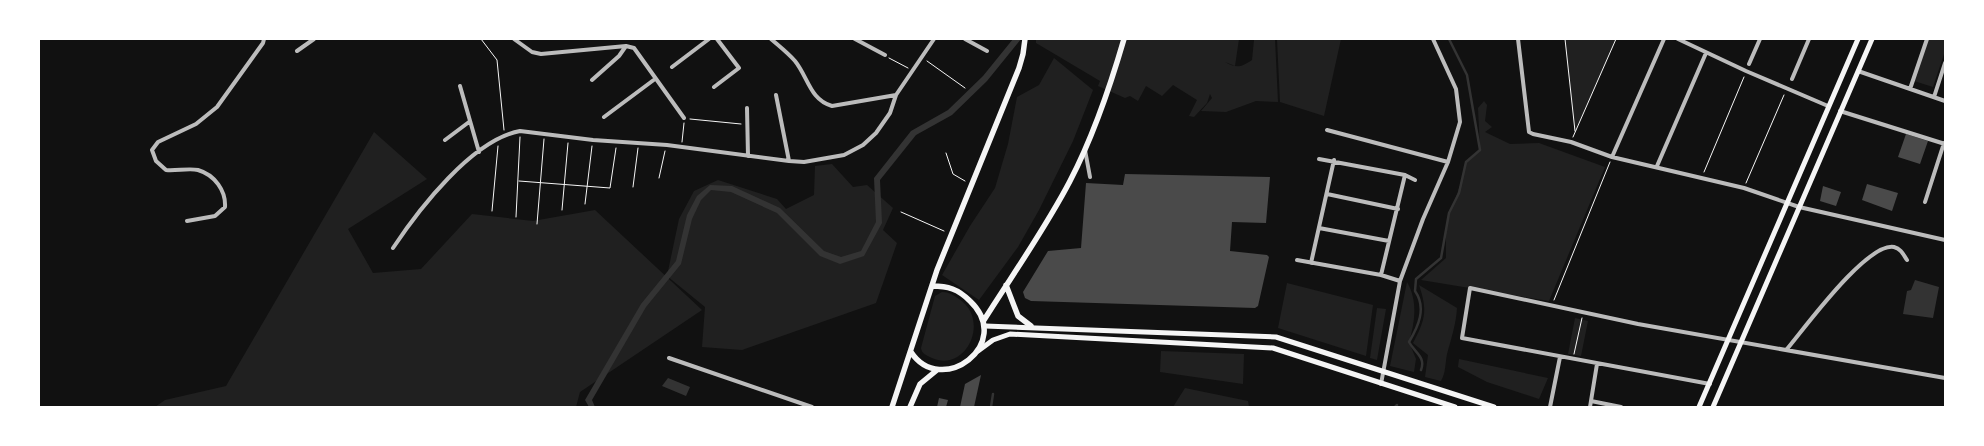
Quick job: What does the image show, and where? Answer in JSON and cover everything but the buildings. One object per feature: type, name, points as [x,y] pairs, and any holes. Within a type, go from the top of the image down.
[{"type":"main road","points":[[892,407],[932,286],[1019,68],[1025,39]]},
{"type":"main road","points":[[984,323],[1006,284],[1049,218],[1085,150],[1124,39]]},
{"type":"main road","points":[[1699,407],[1858,39]]},
{"type":"main road","points":[[1713,407],[1872,39]]},
{"type":"main road","points":[[1006,284],[1018,316],[1031,326]]},
{"type":"main road","points":[[932,286],[949,287],[961,293],[974,304],[984,323],[984,336],[978,352]]},
{"type":"main road","points":[[984,323],[1276,337],[1385,370],[1494,407]]},
{"type":"main road","points":[[910,407],[920,384],[937,370],[956,367],[972,358],[993,340],[1010,334],[1273,348],[1455,407]]},
{"type":"main road","points":[[911,352],[917,361],[937,370]]},
{"type":"street","points":[[187,221],[215,216],[225,207],[225,196],[220,187],[198,170],[166,170],[156,161],[152,150],[158,142],[196,124],[217,107],[238,82],[264,39]]},
{"type":"street","points":[[297,51],[314,39]]},
{"type":"street","points":[[514,39],[532,52],[541,54],[626,46],[634,48],[655,80],[684,118]]},
{"type":"street","points":[[672,68],[709,39]]},
{"type":"street","points":[[714,87],[739,68],[717,39]]},
{"type":"street","points":[[771,39],[794,61],[816,98],[824,104],[832,106],[896,96]]},
{"type":"street","points":[[855,39],[863,40],[885,55]]},
{"type":"street","points":[[393,248],[416,214],[439,187],[479,152],[499,138],[520,131],[593,140],[667,145],[789,161],[804,162],[844,155],[863,145],[876,133],[890,113],[896,96],[934,39]]},
{"type":"street","points":[[965,39],[988,51]]},
{"type":"street","points":[[1381,384],[1400,282],[1423,219],[1448,162],[1460,122],[1456,89],[1433,39]]},
{"type":"street","points":[[1518,39],[1529,132],[1533,134],[1570,142],[1612,157],[1657,166],[1744,188],[1799,207],[1945,240]]},
{"type":"street","points":[[1612,157],[1664,39]]},
{"type":"street","points":[[1678,39],[1828,106]]},
{"type":"street","points":[[1749,64],[1760,39]]},
{"type":"street","points":[[1792,78],[1809,39]]},
{"type":"street","points":[[1910,89],[1927,39]]},
{"type":"street","points":[[592,80],[619,56],[626,46]]},
{"type":"street","points":[[1657,166],[1706,52]]},
{"type":"street","points":[[1934,97],[1945,63]]},
{"type":"street","points":[[1858,71],[1945,101]]},
{"type":"street","points":[[604,117],[655,80]]},
{"type":"street","points":[[460,86],[479,152]]},
{"type":"street","points":[[776,95],[789,161]]},
{"type":"street","points":[[747,108],[748,156]]},
{"type":"street","points":[[1840,110],[1945,143],[1925,202]]},
{"type":"street","points":[[446,140],[469,122]]},
{"type":"street","points":[[1327,130],[1448,162]]},
{"type":"street","points":[[1085,150],[1090,177]]},
{"type":"street","points":[[1319,159],[1334,160],[1405,175],[1415,180]]},
{"type":"street","points":[[1311,263],[1334,160]]},
{"type":"street","points":[[1381,275],[1405,175]]},
{"type":"street","points":[[1327,194],[1398,209]]},
{"type":"street","points":[[1319,228],[1389,241]]},
{"type":"street","points":[[1787,349],[1842,283],[1864,260],[1881,249],[1892,247],[1902,250],[1907,260]]},
{"type":"street","points":[[1298,260],[1381,275],[1400,282]]},
{"type":"street","points":[[1710,384],[1462,338],[1470,288],[1551,306],[1945,378]]},
{"type":"street","points":[[1550,407],[1560,357]]},
{"type":"street","points":[[669,358],[812,407]]},
{"type":"street","points":[[1590,407],[1597,364]]},
{"type":"street","points":[[1592,402],[1621,407]]},
{"type":"path","points":[[481,39],[497,60],[505,135]]},
{"type":"path","points":[[1565,39],[1575,132]]},
{"type":"path","points":[[1570,142],[1616,39]]},
{"type":"path","points":[[885,55],[913,70]]},
{"type":"path","points":[[922,57],[965,88]]},
{"type":"path","points":[[1701,177],[1746,71]]},
{"type":"path","points":[[1744,188],[1787,89]]},
{"type":"path","points":[[682,148],[684,118],[748,124]]},
{"type":"path","points":[[516,217],[520,131]]},
{"type":"path","points":[[537,224],[544,134]]},
{"type":"path","points":[[562,210],[568,137]]},
{"type":"path","points":[[492,211],[499,138]]},
{"type":"path","points":[[585,204],[593,140]]},
{"type":"path","points":[[519,181],[610,188],[617,142]]},
{"type":"path","points":[[632,187],[638,142]]},
{"type":"path","points":[[658,178],[667,145]]},
{"type":"path","points":[[946,153],[953,174],[972,186]]},
{"type":"path","points":[[1551,306],[1612,157]]},
{"type":"path","points":[[901,212],[952,235]]},
{"type":"path","points":[[1573,359],[1583,312]]},
{"type":"shaded area","points":[[1013,39],[1021,39],[987,81],[952,115],[916,135],[880,180],[882,223],[864,256],[840,264],[820,256],[777,213],[731,192],[711,190],[701,200],[692,219],[681,264],[646,307],[592,400],[595,407],[589,407],[585,400],[641,304],[676,261],[687,215],[697,196],[710,185],[732,186],[780,208],[824,251],[841,257],[861,251],[876,222],[874,178],[911,131],[948,110],[983,76]]},
{"type":"shaded area","points":[[1036,39],[1239,39],[1235,66],[1242,66],[1252,60],[1254,40],[1244,39],[1275,39],[1278,102],[1256,101],[1226,112],[1201,111],[1212,98],[1210,94],[1207,103],[1194,117],[1189,116],[1197,100],[1173,85],[1162,96],[1146,86],[1138,101],[1130,96],[1125,98],[1098,86],[1100,81],[1036,43]]},
{"type":"shaded area","points":[[1277,39],[1341,39],[1324,116],[1280,102]]},
{"type":"shaded area","points":[[1565,39],[1616,39],[1575,132]]},
{"type":"shaded area","points":[[1928,39],[1945,39],[1945,51],[1933,87],[1914,81]]},
{"type":"shaded area","points":[[1054,58],[1093,90],[1073,141],[1039,210],[1018,247],[979,300],[942,275],[970,226],[995,188],[1008,144],[1017,97],[1039,85]]},
{"type":"shaded area","points":[[1484,101],[1487,105],[1485,121],[1492,127],[1485,132],[1510,144],[1539,143],[1605,167],[1549,301],[1421,280],[1446,258],[1446,224],[1461,183],[1466,162],[1480,150],[1478,108]]},
{"type":"shaded area","points":[[374,132],[427,179],[348,229],[373,273],[421,269],[472,214],[533,221],[595,210],[702,310],[580,392],[576,407],[155,407],[165,400],[226,386]]},
{"type":"shaded area","points":[[832,164],[853,187],[867,185],[893,208],[883,230],[897,243],[876,303],[742,350],[702,347],[705,307],[667,276],[679,219],[694,191],[718,180],[777,199],[786,209],[814,195],[815,166]]},
{"type":"shaded area","points":[[1915,280],[1939,287],[1933,318],[1903,314],[1907,291],[1911,290]]},
{"type":"shaded area","points":[[1407,282],[1414,304],[1413,327],[1409,342],[1416,359],[1414,372],[1390,366]]},
{"type":"shaded area","points":[[1287,283],[1373,305],[1366,356],[1278,328]]},
{"type":"shaded area","points":[[1419,285],[1457,308],[1445,371],[1441,381],[1425,377],[1428,355],[1413,343],[1424,315],[1424,302]]},
{"type":"shaded area","points":[[942,292],[949,293],[959,299],[968,308],[973,319],[973,331],[970,342],[964,351],[955,358],[944,361],[926,355],[922,352],[921,348],[935,296]]},
{"type":"shaded area","points":[[1377,308],[1386,309],[1377,360],[1370,358]]},
{"type":"shaded area","points":[[1575,318],[1588,321],[1581,356],[1568,354]]},
{"type":"shaded area","points":[[1161,351],[1244,354],[1243,384],[1160,372]]},
{"type":"shaded area","points":[[1459,359],[1548,378],[1539,399],[1487,382],[1458,367]]},
{"type":"shaded area","points":[[668,378],[690,387],[686,396],[662,386]]},
{"type":"shaded area","points":[[1185,388],[1248,401],[1249,407],[1173,407]]},
{"type":"waterway","points":[[1421,370],[1421,358],[1409,342],[1418,324],[1421,311],[1419,297],[1415,291],[1416,279],[1441,258],[1449,213],[1459,193],[1466,162],[1480,150],[1467,75],[1449,39]]},
{"type":"waterway","points":[[991,407],[993,394]]}]
